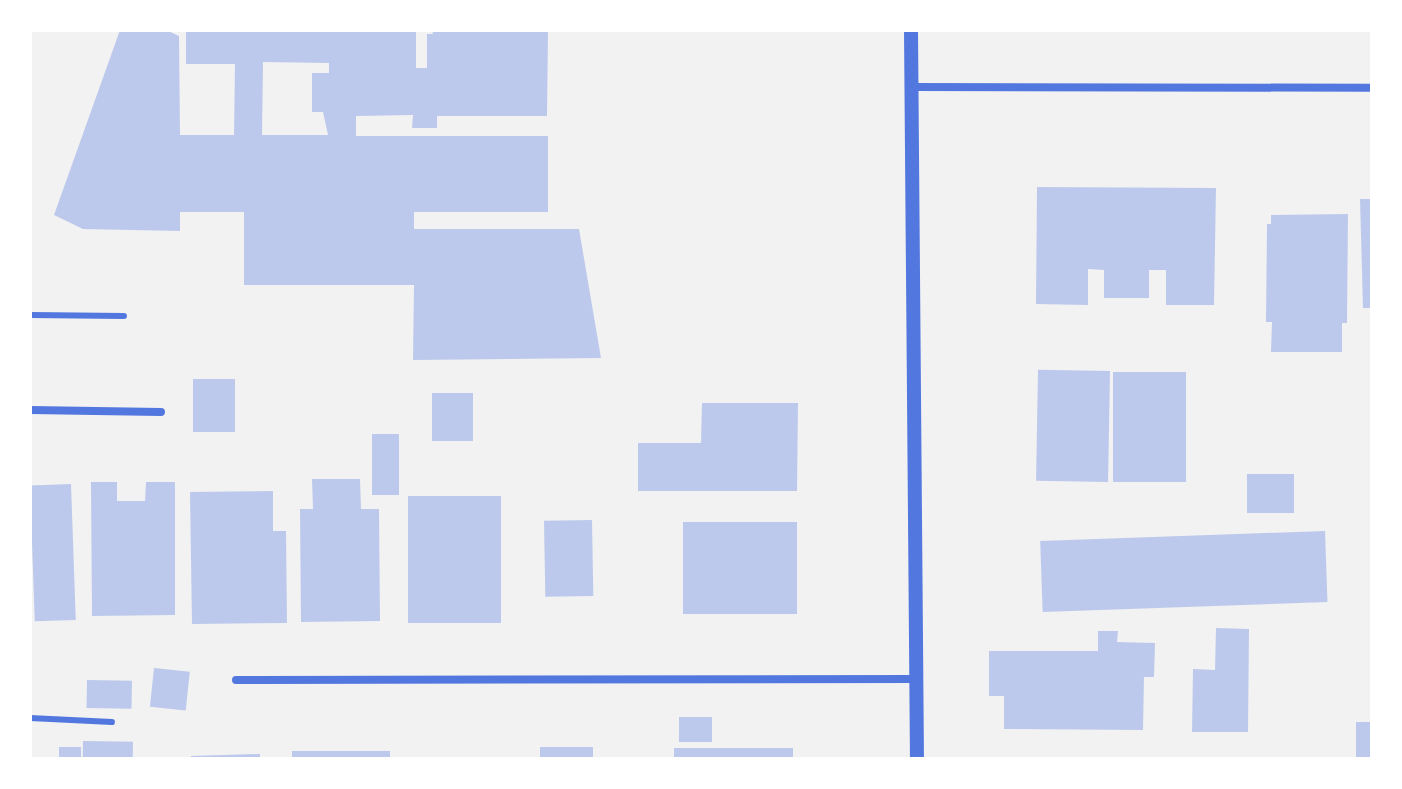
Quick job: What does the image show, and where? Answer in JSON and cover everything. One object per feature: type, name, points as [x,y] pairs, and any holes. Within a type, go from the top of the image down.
[{"type":"street","points":[[911,30],[917,759]]},
{"type":"street","points":[[912,87],[1372,88]]},
{"type":"street","points":[[30,410],[161,412]]},
{"type":"street","points":[[236,680],[915,679]]},
{"type":"lane","points":[[30,315],[124,316]]},
{"type":"lane","points":[[30,718],[112,722]]},
{"type":"building","points":[[120,30],[166,30],[179,36],[180,135],[234,135],[235,64],[186,64],[186,30],[416,30],[416,68],[427,68],[427,34],[433,34],[432,30],[548,30],[547,116],[437,116],[437,128],[412,128],[413,115],[356,116],[356,136],[548,136],[548,212],[414,212],[414,229],[579,229],[601,358],[413,360],[414,285],[244,285],[244,212],[180,212],[180,231],[83,229],[54,215]],"holes":[[[263,62],[329,63],[329,73],[312,73],[312,112],[323,112],[328,135],[262,135]]]},
{"type":"building","points":[[1037,187],[1216,188],[1214,305],[1166,305],[1166,270],[1149,270],[1149,298],[1104,298],[1104,270],[1088,269],[1088,305],[1036,304]]},
{"type":"building","points":[[1360,199],[1372,199],[1372,308],[1363,308]]},
{"type":"building","points":[[1348,214],[1347,323],[1342,323],[1342,352],[1271,352],[1272,322],[1266,322],[1267,224],[1271,224],[1271,215]]},
{"type":"building","points":[[1038,370],[1110,371],[1108,482],[1036,481]]},
{"type":"building","points":[[1113,372],[1186,372],[1186,482],[1113,482]]},
{"type":"building","points":[[193,379],[235,379],[235,432],[193,432]]},
{"type":"building","points":[[432,393],[473,393],[473,441],[432,441]]},
{"type":"building","points":[[702,403],[798,403],[797,491],[638,491],[638,443],[701,443]]},
{"type":"building","points":[[372,434],[399,434],[399,495],[372,495]]},
{"type":"building","points":[[1247,474],[1294,474],[1294,513],[1247,513]]},
{"type":"building","points":[[312,479],[360,479],[361,509],[379,509],[380,621],[301,622],[300,509],[313,509]]},
{"type":"building","points":[[91,482],[117,482],[117,501],[145,501],[146,482],[175,482],[175,615],[92,616]]},
{"type":"building","points":[[71,484],[76,620],[35,621],[30,485]]},
{"type":"building","points":[[273,491],[273,531],[286,531],[287,623],[192,624],[190,492]]},
{"type":"building","points":[[408,496],[501,496],[501,623],[408,623]]},
{"type":"building","points":[[592,520],[593,596],[545,597],[544,521]]},
{"type":"building","points":[[683,522],[797,522],[797,614],[683,614]]},
{"type":"building","points":[[1325,531],[1327,602],[1043,612],[1040,541]]},
{"type":"building","points":[[1216,628],[1249,629],[1248,732],[1192,732],[1193,669],[1215,670]]},
{"type":"building","points":[[1098,631],[1118,631],[1117,642],[1155,643],[1154,677],[1144,677],[1143,730],[1004,729],[1004,696],[989,696],[989,651],[1098,651]]},
{"type":"building","points":[[154,668],[190,672],[186,711],[150,707]]},
{"type":"building","points":[[87,680],[132,681],[132,709],[87,708]]},
{"type":"building","points":[[679,717],[712,717],[712,742],[679,742]]},
{"type":"building","points":[[1356,722],[1372,722],[1372,759],[1356,759]]},
{"type":"building","points":[[83,741],[133,742],[133,759],[83,759]]},
{"type":"building","points":[[59,747],[81,747],[81,759],[59,759]]},
{"type":"building","points":[[540,747],[593,747],[593,759],[540,759]]},
{"type":"building","points":[[674,748],[793,748],[793,759],[674,759]]},
{"type":"building","points":[[292,751],[390,751],[390,759],[292,759]]},
{"type":"building","points":[[260,754],[260,759],[191,759],[191,756]]}]
